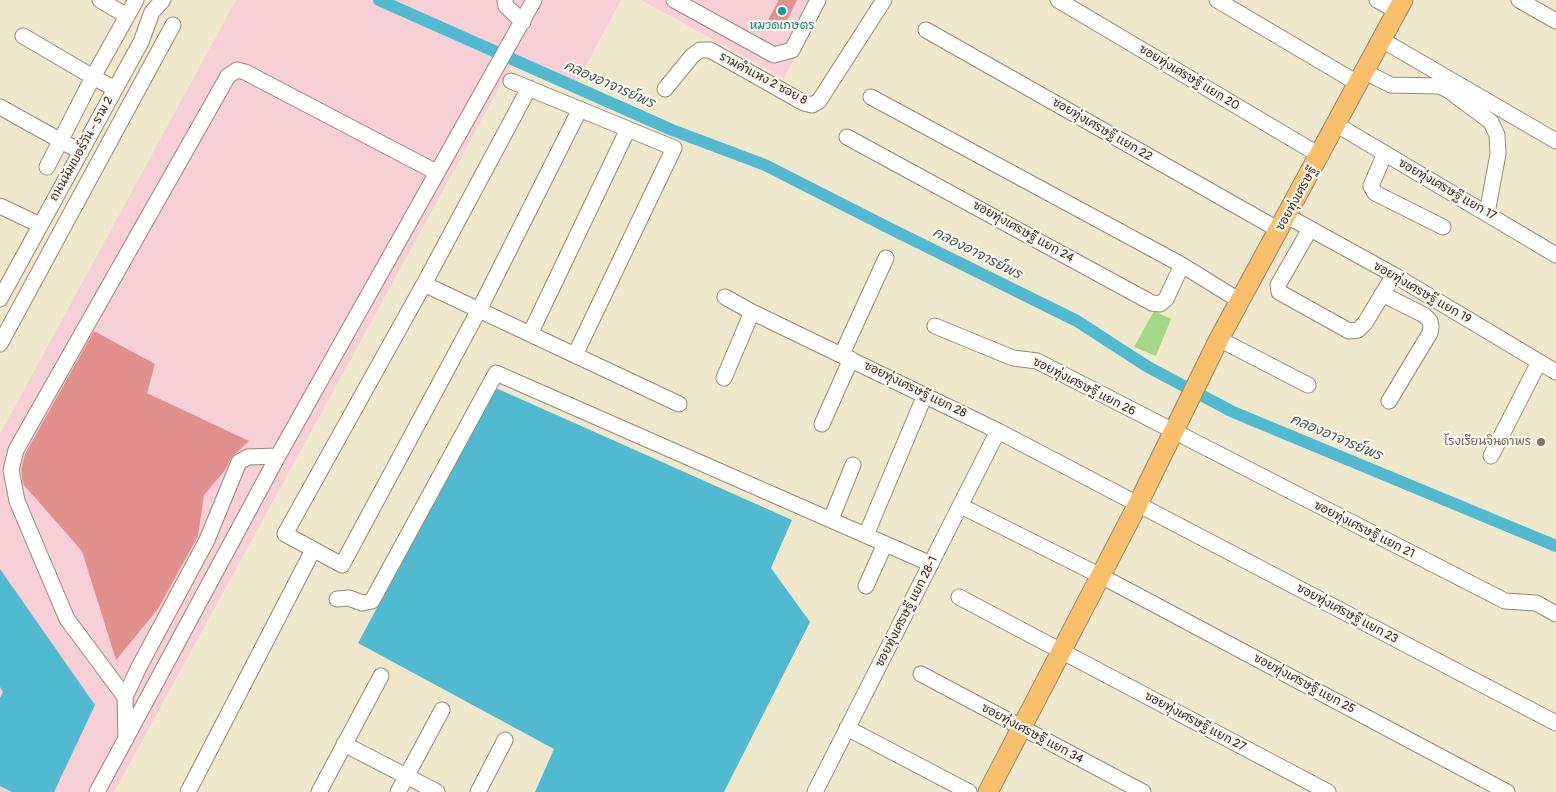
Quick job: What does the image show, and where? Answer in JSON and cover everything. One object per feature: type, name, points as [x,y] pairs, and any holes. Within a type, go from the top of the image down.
[{"type":"main road","name":"ซอยทุ่งเศรษฐี","points":[[988,792],[1138,504],[1219,339],[1400,6]]},
{"type":"street","points":[[100,0],[127,16]]},
{"type":"street","points":[[47,167],[93,77],[136,0]]},
{"type":"street","name":"ถนนนัมเบอร์วัน - ราม 2","points":[[0,299],[140,42],[152,12],[164,0]]},
{"type":"street","points":[[505,0],[506,6],[522,22]]},
{"type":"street","points":[[97,792],[278,456],[534,0]]},
{"type":"street","points":[[674,0],[774,56],[792,50],[818,0]]},
{"type":"street","name":"รามคำแหง 2 ซอย 8","points":[[665,89],[692,56],[700,50],[710,50],[804,103],[812,105],[819,101],[884,0]]},
{"type":"street","name":"ซอยทุ่งเศรษฐี แยก 20","points":[[1058,0],[1320,156]]},
{"type":"street","points":[[1217,0],[1362,78],[1390,85],[1440,86],[1491,122],[1497,135],[1498,154],[1487,213]]},
{"type":"street","points":[[1376,0],[1400,6]]},
{"type":"street","points":[[1519,0],[1556,21]]},
{"type":"street","points":[[0,344],[4,329],[84,190],[173,25]]},
{"type":"street","name":"ซอยทุ่งเศรษฐี แยก 22","points":[[926,30],[1283,223]]},
{"type":"street","points":[[23,36],[115,89]]},
{"type":"street","points":[[1382,40],[1556,141]]},
{"type":"street","points":[[140,42],[158,52]]},
{"type":"street","points":[[125,697],[68,619],[17,500],[11,470],[16,450],[228,76],[237,70],[246,72],[436,172]]},
{"type":"street","points":[[511,81],[674,148],[574,355]]},
{"type":"street","points":[[529,88],[424,284],[285,534],[342,565],[479,310],[580,109]]},
{"type":"street","points":[[871,97],[1182,265],[1240,301]]},
{"type":"street","points":[[0,107],[80,152]]},
{"type":"street","name":"ซอยทุ่งเศรษฐี แยก 17","points":[[1337,125],[1556,255]]},
{"type":"street","points":[[530,334],[628,129]]},
{"type":"street","name":"ซอยทุ่งเศรษฐี แยก 24","points":[[846,137],[1152,303],[1160,304],[1166,299],[1182,265]]},
{"type":"street","points":[[1384,153],[1371,186],[1375,193],[1443,227]]},
{"type":"street","points":[[65,180],[84,190]]},
{"type":"street","points":[[1,210],[40,225]]},
{"type":"street","name":"ซอยทุ่งเศรษฐี แยก 19","points":[[1283,223],[1310,229],[1394,275],[1556,372]]},
{"type":"street","points":[[1310,229],[1278,285],[1278,292],[1349,331],[1358,330],[1365,323],[1394,275]]},
{"type":"street","points":[[822,424],[886,258]]},
{"type":"street","points":[[424,284],[679,404]]},
{"type":"street","points":[[1382,294],[1424,315],[1430,321],[1431,327],[1430,333],[1389,401]]},
{"type":"street","name":"ซอยทุ่งเศรษฐี แยก 28","points":[[725,297],[752,312],[847,356],[998,431],[1138,504]]},
{"type":"street","points":[[724,378],[752,312]]},
{"type":"street","name":"ซอยทุ่งเศรษฐี แยก 26","points":[[935,326],[1013,358],[1037,361],[1174,433]]},
{"type":"street","points":[[1219,339],[1308,385]]},
{"type":"street","points":[[1491,456],[1538,362]]},
{"type":"street","points":[[337,599],[349,598],[362,603],[372,601],[496,373],[931,564]]},
{"type":"street","points":[[866,535],[925,395]]},
{"type":"street","name":"ซอยทุ่งเศรษฐี แยก 28-1","points":[[815,792],[998,431]]},
{"type":"street","name":"ซอยทุ่งเศรษฐี แยก 21","points":[[1174,433],[1505,601],[1536,603],[1556,614]]},
{"type":"street","points":[[126,739],[125,697],[139,666],[207,540],[239,462],[248,457],[278,456]]},
{"type":"street","points":[[831,519],[853,466]]},
{"type":"street","name":"ซอยทุ่งเศรษฐี แยก 23","points":[[1138,504],[1556,723]]},
{"type":"street","name":"ซอยทุ่งเศรษฐี แยก 25","points":[[961,506],[1101,576],[1507,792]]},
{"type":"street","points":[[866,586],[886,544]]},
{"type":"street","points":[[188,792],[313,550]]},
{"type":"street","name":"ซอยทุ่งเศรษฐี แยก 27","points":[[959,597],[1328,792]]},
{"type":"street","name":"ซอยทุ่งเศรษฐี แยก 34","points":[[921,674],[1143,792]]},
{"type":"street","points":[[319,792],[382,676]]},
{"type":"street","points":[[398,792],[442,710]]},
{"type":"street","points":[[848,728],[969,792]]},
{"type":"street","points":[[478,792],[505,740]]},
{"type":"street","points":[[344,744],[437,792]]},
{"type":"shaded area","points":[[236,0],[621,0],[577,82],[517,55],[114,792],[0,792],[0,434]]},
{"type":"shaded area","points":[[641,0],[826,0],[784,78]]},
{"type":"green space","points":[[1154,311],[1171,319],[1156,356],[1134,347]]},
{"type":"water","points":[[496,388],[792,520],[771,568],[810,622],[724,792],[535,792],[554,749],[358,643]]},
{"type":"water","points":[[0,569],[95,705],[54,792],[12,792],[0,786],[0,698],[3,692],[0,687]]},
{"type":"building","name":"หมวดเกษตร","points":[[779,0],[797,0],[782,30],[767,22]]},
{"type":"building","points":[[94,331],[155,364],[147,393],[249,441],[231,458],[226,469],[204,495],[198,536],[158,609],[116,660],[82,551],[23,484],[21,470],[25,454]]},
{"type":"waterway","name":"คลองอาจารย์พร","points":[[379,0],[672,130],[765,165],[1077,321],[1148,367],[1233,412],[1556,546]]},
{"type":"place","name":"หมวดเกษตร","points":[[782,11]]},
{"type":"place","name":"โรงเรียนจินดาพร","points":[[1541,442]]}]
